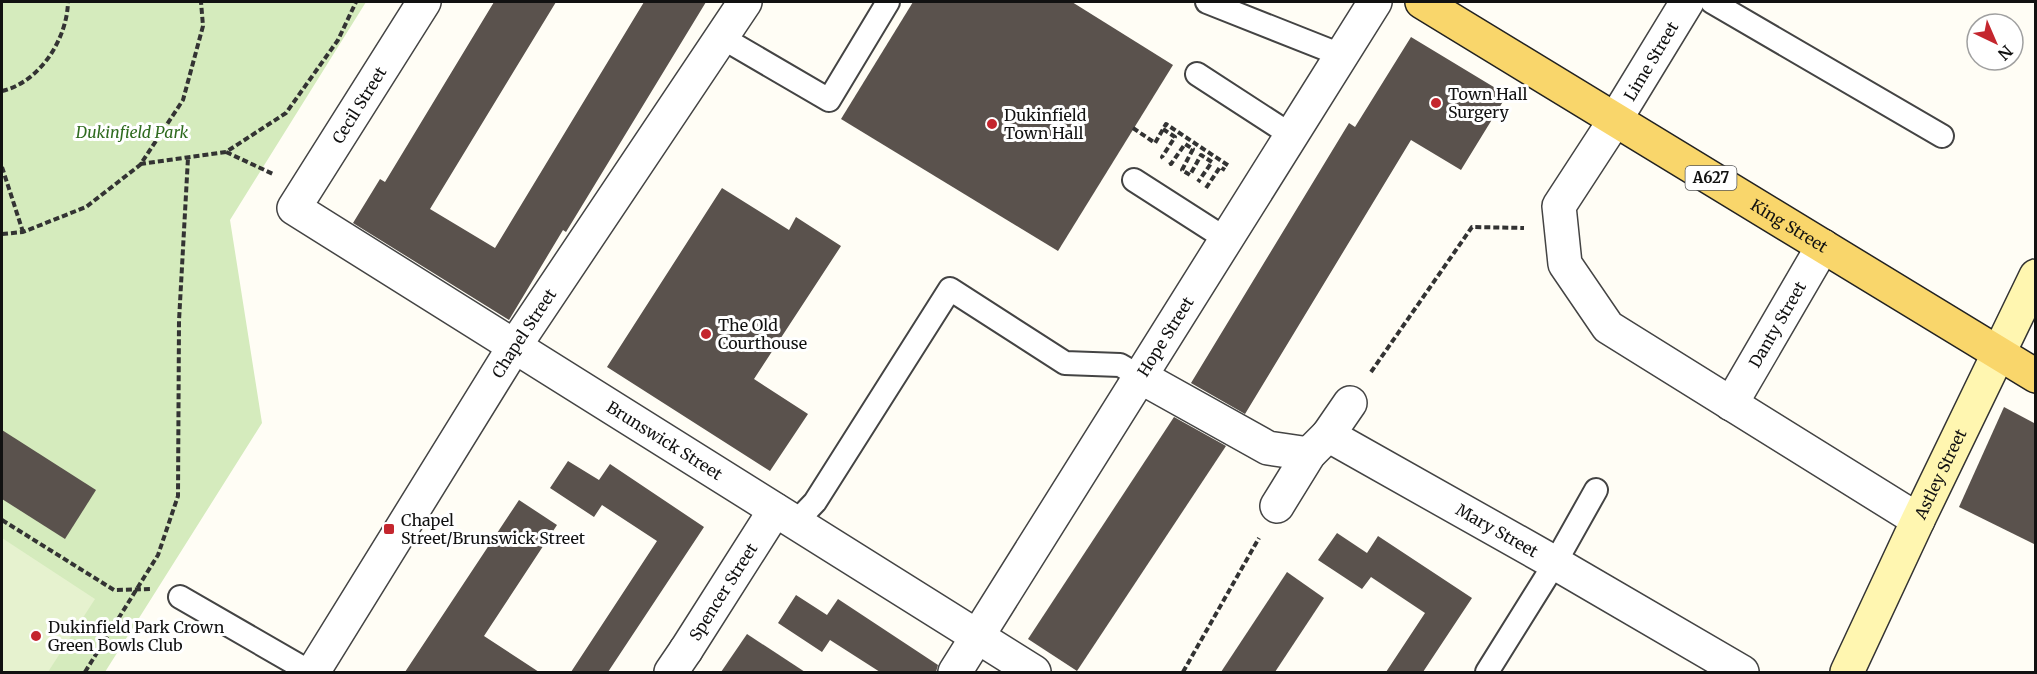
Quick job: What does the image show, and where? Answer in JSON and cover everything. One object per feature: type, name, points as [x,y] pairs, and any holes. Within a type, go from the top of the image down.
[{"type":"main road","name":"King Street","points":[[1422,2],[2036,376]]},
{"type":"main road","name":"Astley Street","points":[[1847,672],[2036,276]]},
{"type":"street","name":"Cecil Street","points":[[300,200],[424,2]]},
{"type":"street","name":"Chapel Street","points":[[311,672],[514,347],[745,2]]},
{"type":"street","name":"Hope Street","points":[[955,672],[1375,2]]},
{"type":"street","name":"Lime Street","points":[[1687,2],[1559,206],[1565,264],[1608,327],[1918,520]]},
{"type":"street","name":"Brunswick Street","points":[[300,200],[514,347],[1034,672]]},
{"type":"street","name":"Danty Street","points":[[1731,404],[1823,246]]},
{"type":"street","points":[[1139,376],[1268,448],[1318,445]]},
{"type":"street","points":[[1277,506],[1318,445],[1350,403]]},
{"type":"street","name":"Mary Street","points":[[1318,445],[1555,563],[1742,672]]},
{"type":"street","name":"Spencer Street","points":[[679,661],[785,517]]},
{"type":"lane","points":[[721,37],[830,100],[888,2]]},
{"type":"lane","points":[[1207,2],[1341,56]]},
{"type":"lane","points":[[1712,2],[1942,136]]},
{"type":"lane","points":[[1197,74],[1291,135]]},
{"type":"lane","points":[[1134,180],[1226,239]]},
{"type":"lane","points":[[785,517],[815,502],[950,289],[1065,363],[1120,364],[1139,376]]},
{"type":"lane","points":[[1487,672],[1555,563],[1596,489]]},
{"type":"lane","points":[[180,597],[311,672]]},
{"type":"path","points":[[2,91],[10,89],[37,71],[57,46],[68,15],[68,2]]},
{"type":"path","points":[[2,234],[23,232],[86,207],[140,165],[183,100],[203,26],[201,2]]},
{"type":"path","points":[[140,165],[226,152],[286,113],[338,40],[356,2]]},
{"type":"path","points":[[1133,128],[1155,143],[1166,124],[1258,187]]},
{"type":"path","points":[[1163,129],[1175,137],[1162,157],[1171,164],[1185,144],[1194,149],[1182,170],[1190,175],[1201,155],[1212,162],[1197,182],[1207,189],[1221,168],[1228,172],[1224,179]]},
{"type":"path","points":[[226,152],[300,200]]},
{"type":"path","points":[[85,672],[158,555],[178,496],[179,321],[188,158]]},
{"type":"path","points":[[2,167],[23,232]]},
{"type":"path","points":[[1350,403],[1472,227],[1561,229]]},
{"type":"path","points":[[1183,672],[1277,506]]},
{"type":"path","points":[[2,520],[114,590],[158,589],[180,597]]},
{"type":"green space","name":"Dukinfield Park","points":[[2,2],[366,2],[230,220],[262,423],[105,672],[2,672]]},
{"type":"green space","name":"Dukinfield Park Crown Green Bowls Club","points":[[2,538],[95,599],[48,672],[2,672]]},
{"type":"building","points":[[494,2],[556,2],[430,209],[495,248],[644,2],[706,2],[566,232],[563,230],[509,320],[353,223],[380,179],[385,182]]},
{"type":"building","name":"Dukinfield Town Hall","points":[[913,2],[1072,2],[1173,65],[1058,251],[841,119]]},
{"type":"building","points":[[1411,37],[1507,95],[1461,170],[1411,140],[1245,414],[1191,383],[1349,123],[1355,127]]},
{"type":"building","name":"The Old Courthouse","points":[[722,188],[789,230],[796,217],[841,246],[754,379],[808,414],[770,471],[607,367]]},
{"type":"building","points":[[2004,407],[2036,424],[2036,545],[1959,507]]},
{"type":"building","points":[[1174,417],[1226,446],[1077,671],[1028,639]]},
{"type":"building","points":[[2,430],[96,490],[65,539],[2,499]]},
{"type":"building","points":[[568,461],[599,480],[610,464],[704,527],[608,672],[571,672],[657,541],[602,505],[594,517],[550,488]]},
{"type":"building","points":[[519,500],[557,525],[484,636],[539,672],[405,672]]},
{"type":"building","points":[[1337,533],[1367,553],[1378,536],[1472,598],[1423,672],[1386,672],[1425,613],[1371,577],[1362,589],[1318,560]]},
{"type":"building","points":[[1287,572],[1324,598],[1275,672],[1221,672]]},
{"type":"building","points":[[796,595],[827,615],[838,599],[938,665],[936,672],[880,672],[830,640],[822,652],[778,623]]},
{"type":"building","points":[[747,634],[805,672],[721,672]]},
{"type":"place","name":"Town Hall Surgery","points":[[1436,103]]},
{"type":"place","name":"Dukinfield Town Hall","points":[[992,124]]},
{"type":"place","name":"The Old Courthouse","points":[[706,334]]},
{"type":"place","name":"Chapel Street/Brunswick Street","points":[[389,529]]},
{"type":"place","name":"Dukinfield Park Crown Green Bowls Club","points":[[36,636]]}]
